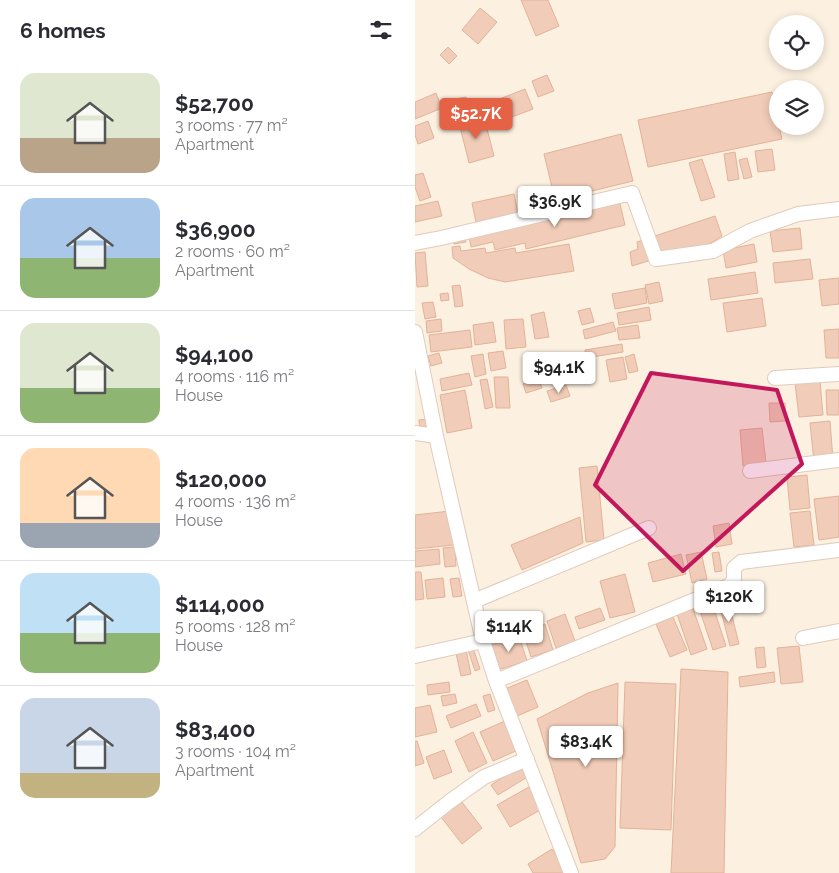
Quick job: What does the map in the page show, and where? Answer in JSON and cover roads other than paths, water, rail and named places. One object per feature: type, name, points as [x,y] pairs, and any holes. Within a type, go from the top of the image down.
[{"type":"street","points":[[415,243],[632,193],[656,259],[713,251],[750,231],[797,214],[839,209]]},
{"type":"street","points":[[415,332],[436,436],[483,641],[496,681],[571,873]]},
{"type":"street","points":[[775,378],[839,374]]},
{"type":"street","points":[[415,433],[436,436]]},
{"type":"street","points":[[750,471],[839,460]]},
{"type":"street","points":[[474,601],[649,528]]},
{"type":"street","points":[[496,681],[729,586],[734,580],[734,568],[741,562],[839,550]]},
{"type":"street","points":[[803,638],[839,631]]},
{"type":"street","points":[[415,656],[483,641]]},
{"type":"street","points":[[415,829],[484,777],[527,759]]}]
